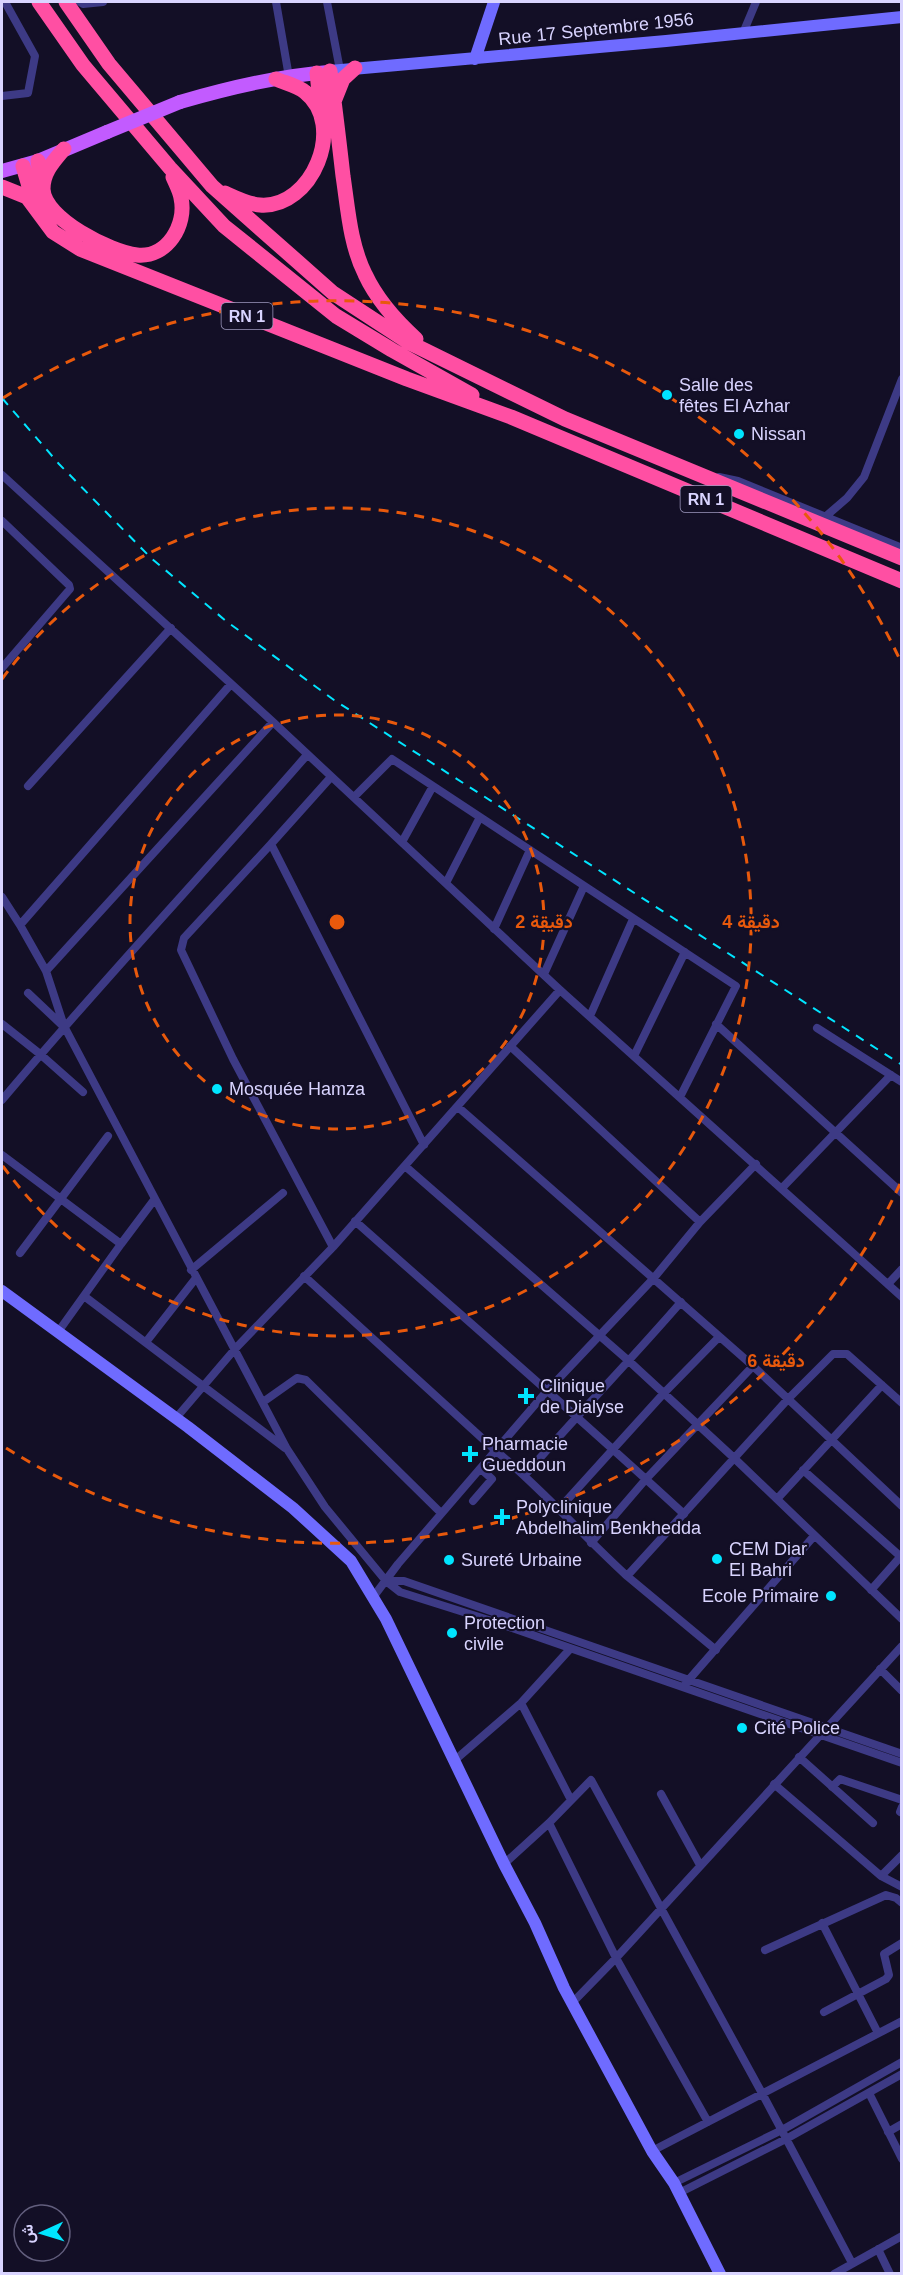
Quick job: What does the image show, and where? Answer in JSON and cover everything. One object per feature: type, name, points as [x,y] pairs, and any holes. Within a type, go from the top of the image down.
[{"type":"highway","points":[[39,2],[83,65],[170,168],[224,226],[336,316],[511,417]]},
{"type":"highway","points":[[66,2],[109,64],[212,186],[333,293],[408,342],[455,366]]},
{"type":"highway","points":[[322,119],[335,71],[343,79],[334,101]]},
{"type":"highway","name":"RN 1","points":[[335,71],[334,101],[354,244],[378,298],[396,321],[418,340],[455,366],[565,419],[902,558]]},
{"type":"highway","points":[[212,186],[243,201],[262,205],[280,200],[298,191],[312,175],[322,154],[324,138],[322,119],[314,102],[305,92],[283,78]]},
{"type":"highway","points":[[43,190],[45,176],[64,149]]},
{"type":"highway","points":[[38,161],[48,204],[61,219],[77,231],[117,249],[138,255],[157,252],[171,241],[182,220],[182,199],[170,168]]},
{"type":"highway","points":[[23,166],[36,210]]},
{"type":"highway","name":"RN 1","points":[[2,187],[27,197],[53,232],[80,249],[407,380],[511,417],[902,581]]},
{"type":"main road","points":[[2,171],[38,161],[180,102],[225,89],[335,71]]},
{"type":"street","points":[[2,96],[28,93],[35,56],[5,2]]},
{"type":"street","points":[[80,2],[83,4],[103,2]]},
{"type":"street","points":[[276,2],[283,78]]},
{"type":"street","points":[[327,2],[335,71]]},
{"type":"street","points":[[475,59],[494,2]]},
{"type":"street","points":[[743,33],[756,2]]},
{"type":"street","name":"Rue 17 Septembre 1956","points":[[335,71],[902,17]]},
{"type":"street","points":[[825,517],[847,498],[864,477],[902,379]]},
{"type":"street","points":[[2,475],[273,722],[560,990],[902,1297]]},
{"type":"street","points":[[701,476],[738,481],[902,548]]},
{"type":"street","points":[[2,521],[60,576],[70,589],[2,668]]},
{"type":"street","points":[[28,786],[171,628]]},
{"type":"street","points":[[20,925],[231,684]]},
{"type":"street","points":[[46,970],[273,722]]},
{"type":"street","points":[[2,1100],[64,1026],[202,875],[307,755]]},
{"type":"street","points":[[354,797],[392,759],[736,986],[680,1097]]},
{"type":"street","points":[[331,777],[184,938],[181,950],[233,1059],[333,1247]]},
{"type":"street","points":[[402,842],[433,786]]},
{"type":"street","points":[[446,883],[480,817]]},
{"type":"street","points":[[271,844],[424,1144]]},
{"type":"street","points":[[494,929],[530,850]]},
{"type":"street","points":[[544,974],[584,886]]},
{"type":"street","points":[[2,897],[46,970],[64,1026],[286,1449],[325,1507],[386,1581],[400,1592],[495,1622],[681,1687],[902,1754]]},
{"type":"street","points":[[590,1016],[633,918]]},
{"type":"street","points":[[634,1056],[685,952]]},
{"type":"street","points":[[176,1418],[234,1349],[333,1247],[560,990]]},
{"type":"street","points":[[28,993],[64,1026]]},
{"type":"street","points":[[2,1024],[83,1092]]},
{"type":"street","points":[[716,1024],[902,1193]]},
{"type":"street","points":[[817,1028],[902,1082]]},
{"type":"street","points":[[510,1046],[700,1222]]},
{"type":"street","points":[[782,1188],[891,1075]]},
{"type":"street","points":[[458,1107],[753,1366],[902,1506]]},
{"type":"street","points":[[20,1253],[108,1136]]},
{"type":"street","points":[[2,1155],[121,1244]]},
{"type":"street","points":[[374,1596],[441,1513],[546,1392],[601,1336],[653,1279],[700,1222],[756,1164]]},
{"type":"street","points":[[405,1166],[630,1362],[902,1619]]},
{"type":"street","points":[[146,1342],[194,1274],[283,1193]]},
{"type":"street","points":[[58,1332],[154,1200]]},
{"type":"street","points":[[355,1221],[546,1392],[614,1449],[684,1514]]},
{"type":"street","points":[[888,1284],[902,1269]]},
{"type":"street","points":[[304,1276],[525,1475],[591,1543],[627,1576],[716,1650]]},
{"type":"street","points":[[2,1291],[176,1418],[293,1508],[351,1561],[374,1596],[535,1923],[564,1988],[652,2151],[676,2188],[720,2274]]},
{"type":"street","points":[[84,1296],[286,1449]]},
{"type":"street","points":[[525,1475],[576,1417],[630,1362],[681,1302]]},
{"type":"street","points":[[558,1510],[663,1393],[719,1337]]},
{"type":"street","points":[[627,1576],[788,1399],[833,1354],[846,1354],[902,1403]]},
{"type":"street","points":[[591,1543],[646,1479],[753,1366]]},
{"type":"street","points":[[263,1402],[297,1378],[306,1380],[441,1513]]},
{"type":"street","points":[[777,1499],[882,1385]]},
{"type":"street","points":[[473,1501],[492,1479],[481,1469]]},
{"type":"street","points":[[803,1470],[901,1556],[871,1590]]},
{"type":"street","points":[[681,1687],[690,1680],[814,1536]]},
{"type":"street","points":[[386,1581],[404,1581],[690,1680],[902,1763]]},
{"type":"street","points":[[573,2002],[902,1646]]},
{"type":"street","points":[[455,1760],[520,1703],[570,1649]]},
{"type":"street","points":[[880,1669],[902,1691]]},
{"type":"street","points":[[520,1703],[572,1800]]},
{"type":"street","points":[[799,1757],[873,1823]]},
{"type":"street","points":[[832,1787],[840,1779],[902,1800]]},
{"type":"street","points":[[504,1864],[591,1780],[782,2130],[850,2268]]},
{"type":"street","points":[[774,1784],[881,1876],[902,1887]]},
{"type":"street","points":[[661,1794],[700,1865]]},
{"type":"street","points":[[902,1808],[900,1812],[902,1813]]},
{"type":"street","points":[[549,1823],[616,1958],[708,2122]]},
{"type":"street","points":[[881,1876],[902,1855]]},
{"type":"street","points":[[765,1950],[886,1895],[902,1903]]},
{"type":"street","points":[[822,1923],[878,2033]]},
{"type":"street","points":[[824,2012],[889,1975],[884,1954],[902,1944]]},
{"type":"street","points":[[652,2151],[902,2021]]},
{"type":"street","points":[[676,2188],[902,2062]]},
{"type":"street","points":[[676,2188],[786,2139],[902,2074]]},
{"type":"street","points":[[869,2093],[902,2158]]},
{"type":"street","points":[[888,2132],[902,2124]]},
{"type":"street","points":[[834,2274],[850,2268],[902,2236]]},
{"type":"street","points":[[878,2249],[890,2274]]},
{"type":"railway","points":[[2,398],[59,464],[151,558],[226,621],[334,700],[902,1065]]},
{"type":"place","name":"Salle des fêtes El Azhar","points":[[667,395]]},
{"type":"place","name":"Nissan","points":[[739,434]]},
{"type":"place","name":"Mosquée Hamza","points":[[217,1089]]},
{"type":"place","name":"Clinique de Dialyse","points":[[526,1396]]},
{"type":"place","name":"Pharmacie Gueddoun","points":[[470,1454]]},
{"type":"place","name":"Polyclinique Abdelhalim Benkhedda","points":[[502,1517]]},
{"type":"place","name":"CEM Diar El Bahri","points":[[717,1559]]},
{"type":"place","name":"Sureté Urbaine","points":[[449,1560]]},
{"type":"place","name":"Ecole Primaire","points":[[831,1596]]},
{"type":"place","name":"Protection civile","points":[[452,1633]]},
{"type":"place","name":"Cité Police","points":[[742,1728]]}]
